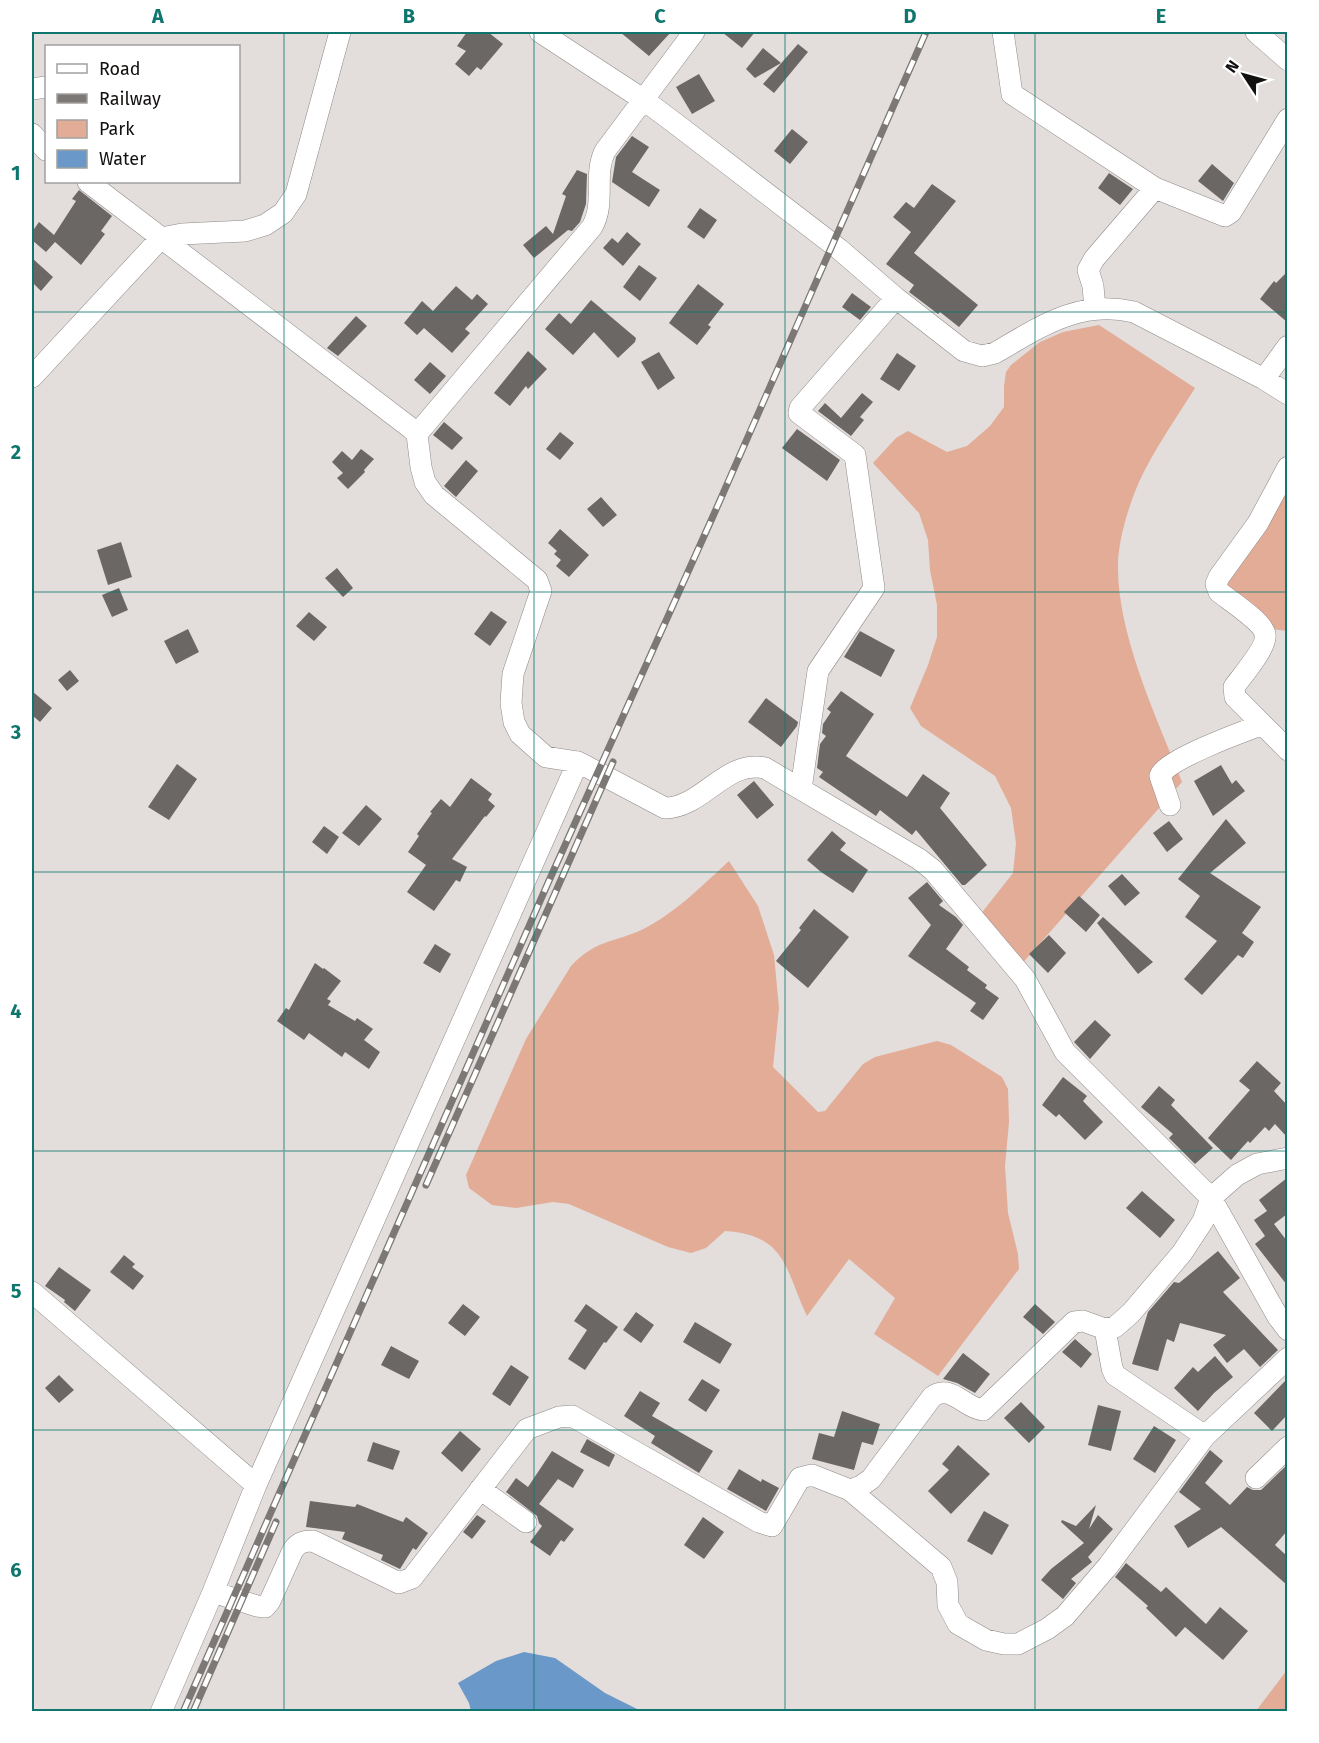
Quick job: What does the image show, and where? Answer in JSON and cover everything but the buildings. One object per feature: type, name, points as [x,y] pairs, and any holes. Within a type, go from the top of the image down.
[{"type":"street","points":[[32,377],[161,238],[182,234],[245,231],[265,225],[283,213],[296,194],[340,32]]},
{"type":"street","points":[[540,32],[644,100],[839,249],[896,298],[964,351],[982,356],[995,353],[1064,315],[1095,309],[1116,308],[1134,312],[1287,394]]},
{"type":"street","points":[[417,434],[592,227],[599,210],[599,170],[605,151],[694,32]]},
{"type":"street","points":[[1003,32],[1012,94],[1155,188],[1225,216],[1231,212],[1287,119]]},
{"type":"street","points":[[1256,32],[1287,60]]},
{"type":"street","points":[[32,134],[45,149]]},
{"type":"street","points":[[88,183],[417,434],[425,482],[434,495],[537,580],[541,591],[513,674],[511,703],[514,722],[524,739],[546,757],[578,762],[665,808],[674,808],[741,768],[754,765],[765,768],[919,859],[933,870],[1024,979],[1065,1052],[1211,1198],[1287,1330]]},
{"type":"street","points":[[1095,309],[1093,286],[1088,270],[1094,258],[1155,188]]},
{"type":"street","points":[[801,789],[818,671],[874,588],[855,455],[799,412],[800,408],[896,298]]},
{"type":"street","points":[[1264,380],[1287,346]]},
{"type":"street","points":[[1287,467],[1258,523],[1219,577],[1216,585],[1219,592],[1261,626],[1266,634],[1264,645],[1234,687],[1235,697],[1287,750]]},
{"type":"street","points":[[1170,805],[1160,776],[1164,769],[1197,751],[1261,725]]},
{"type":"street","points":[[160,1712],[213,1592],[256,1485],[578,762]]},
{"type":"street","points":[[850,1490],[871,1479],[932,1397],[938,1393],[946,1392],[976,1409],[983,1410],[1074,1322],[1083,1321],[1105,1329],[1115,1327],[1131,1313],[1182,1253],[1203,1221],[1211,1198],[1237,1175],[1257,1164],[1287,1158]]},
{"type":"street","points":[[32,1292],[256,1485]]},
{"type":"street","points":[[1105,1329],[1115,1375],[1205,1436]]},
{"type":"street","points":[[213,1592],[265,1607],[270,1601],[293,1550],[297,1544],[304,1541],[313,1541],[399,1583],[407,1581],[412,1578],[527,1429],[559,1417],[572,1416],[770,1526],[776,1522],[800,1478],[806,1475],[812,1475],[850,1490],[941,1567],[947,1582],[948,1605],[958,1624],[986,1640],[1018,1644],[1047,1629],[1065,1616],[1116,1557],[1205,1436],[1287,1358]]},
{"type":"street","points":[[1256,1478],[1287,1447]]},
{"type":"street","points":[[480,1489],[526,1522]]},
{"type":"green space","points":[[1099,325],[1195,388],[1158,446],[1139,482],[1125,523],[1118,565],[1119,592],[1131,648],[1150,704],[1182,782],[1020,966],[980,915],[1013,873],[1016,843],[1011,808],[995,776],[921,726],[910,708],[937,637],[937,605],[930,570],[928,540],[919,513],[873,463],[896,438],[908,431],[947,452],[967,446],[990,426],[1004,407],[1006,372],[1011,365],[1040,342],[1063,332]]},
{"type":"green space","points":[[1287,479],[1287,631],[1272,629],[1221,585]]},
{"type":"green space","points":[[729,861],[758,906],[774,955],[779,1008],[773,1067],[818,1112],[825,1111],[863,1064],[875,1057],[937,1041],[951,1045],[1002,1077],[1008,1089],[1009,1122],[1005,1166],[1008,1213],[1018,1254],[1019,1269],[938,1376],[874,1334],[895,1298],[849,1259],[807,1316],[781,1258],[761,1240],[745,1234],[725,1231],[706,1248],[691,1253],[668,1247],[569,1204],[553,1202],[516,1208],[492,1205],[469,1188],[466,1175],[526,1039],[571,966],[590,950],[638,931],[670,913]]},
{"type":"green space","points":[[1287,1670],[1287,1711],[1256,1711]]},
{"type":"water","points":[[524,1652],[555,1658],[605,1693],[641,1711],[471,1711],[458,1683],[496,1661]]},
{"type":"railway","points":[[183,1712],[926,32]]},
{"type":"railway","points":[[426,1185],[613,762]]},
{"type":"railway","points":[[193,1712],[276,1522]]}]
